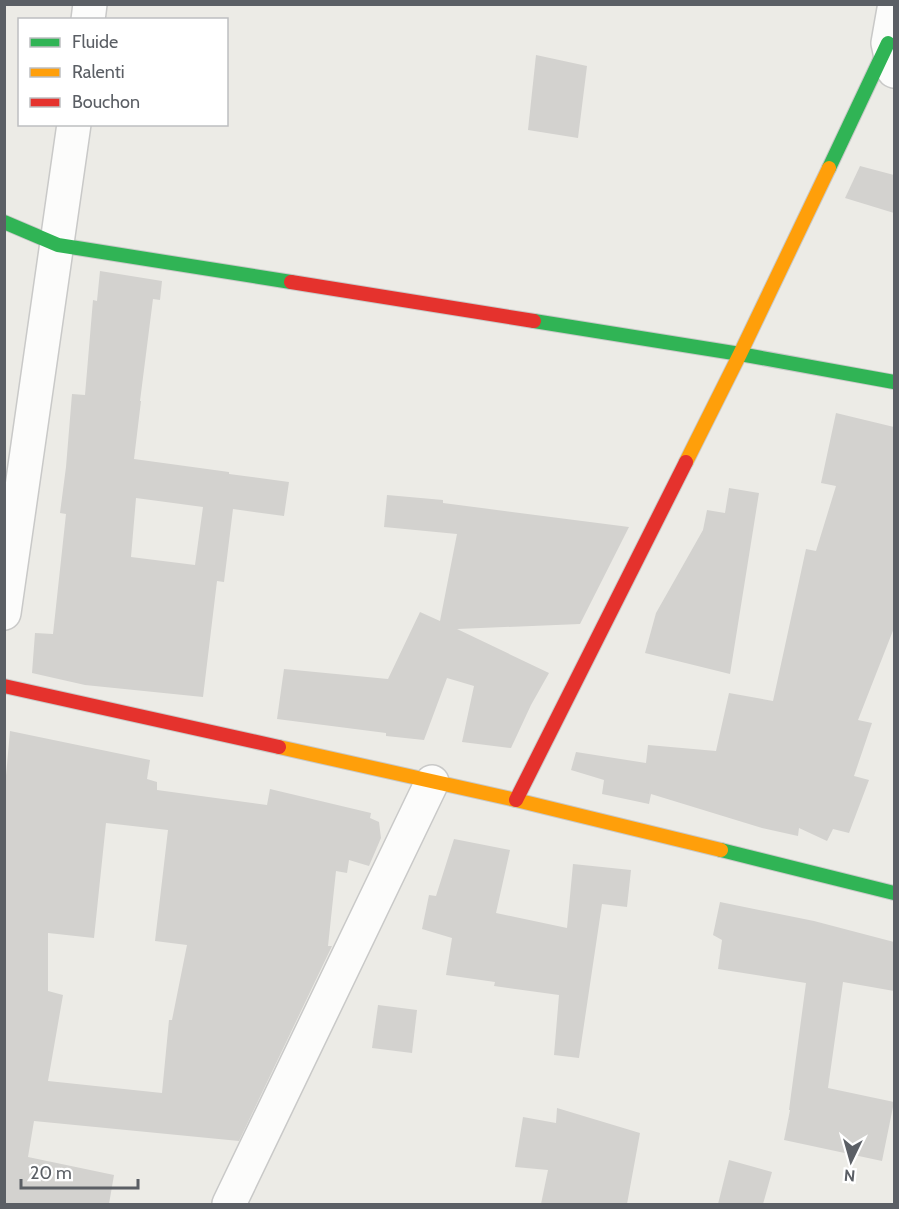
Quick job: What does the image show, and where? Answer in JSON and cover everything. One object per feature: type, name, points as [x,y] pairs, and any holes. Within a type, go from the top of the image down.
[{"type":"street","points":[[516,800],[891,57],[894,9]]},
{"type":"street","points":[[4,614],[74,126]]},
{"type":"street","points":[[4,222],[58,245],[740,354],[894,382]]},
{"type":"street","points":[[4,686],[516,800],[894,892]]},
{"type":"street","points":[[229,1204],[432,782]]},
{"type":"building","points":[[536,55],[587,66],[578,138],[528,130]]},
{"type":"building","points":[[860,166],[894,175],[894,213],[845,198]]},
{"type":"building","points":[[100,271],[162,281],[160,300],[153,299],[134,459],[289,482],[284,516],[233,509],[224,582],[217,581],[203,697],[85,685],[32,673],[35,633],[53,634],[66,514],[60,513],[72,394],[85,395],[93,300],[97,301]],"holes":[[[136,498],[203,507],[195,565],[131,557]]]},
{"type":"building","points":[[836,413],[894,427],[894,628],[858,720],[872,723],[854,776],[869,780],[849,833],[833,829],[827,841],[799,828],[798,836],[762,828],[651,794],[649,804],[602,794],[604,780],[571,770],[576,752],[646,763],[648,745],[716,751],[729,693],[773,701],[806,549],[816,551],[836,486],[821,483]]},
{"type":"building","points":[[729,488],[759,493],[730,674],[645,653],[656,613],[703,530],[707,510],[725,513]]},
{"type":"building","points":[[387,495],[443,500],[443,503],[629,527],[580,624],[457,629],[549,673],[511,748],[462,742],[474,686],[447,678],[424,740],[277,719],[284,669],[388,679],[420,612],[440,621],[457,534],[384,527]]},
{"type":"building","points":[[10,731],[150,760],[147,779],[157,782],[157,790],[267,805],[270,789],[371,813],[370,818],[379,822],[381,838],[369,866],[349,860],[347,873],[336,871],[328,946],[332,946],[239,1141],[34,1121],[28,1157],[114,1175],[109,1204],[4,1204],[4,798]],"holes":[[[106,823],[168,830],[155,941],[187,945],[172,1020],[169,1020],[162,1093],[48,1081],[63,995],[48,991],[48,933],[94,938]]]},
{"type":"building","points":[[454,839],[510,850],[496,913],[567,928],[573,864],[631,870],[627,907],[602,904],[579,1058],[554,1055],[559,995],[494,986],[495,982],[446,975],[452,938],[422,929],[429,895],[436,896]]},
{"type":"building","points":[[720,902],[814,921],[894,942],[894,991],[843,982],[828,1088],[894,1102],[882,1161],[784,1140],[806,983],[718,969],[722,940],[713,935]]},
{"type":"building","points":[[378,1005],[417,1010],[412,1053],[372,1048]]},
{"type":"building","points":[[557,1108],[640,1133],[627,1204],[541,1204],[548,1170],[515,1167],[523,1117],[556,1123]]},
{"type":"building","points":[[729,1160],[772,1172],[763,1204],[718,1204]]},
{"type":"traffic: fast","points":[[829,168],[888,43]]},
{"type":"traffic: fast","points":[[4,222],[58,245],[291,282]]},
{"type":"traffic: fast","points":[[534,321],[740,354],[894,382]]},
{"type":"traffic: fast","points":[[721,850],[894,893]]},
{"type":"traffic: slow","points":[[686,462],[829,168]]},
{"type":"traffic: slow","points":[[279,747],[516,800],[721,850]]},
{"type":"traffic: jam","points":[[291,282],[534,321]]},
{"type":"traffic: jam","points":[[516,800],[686,462]]},
{"type":"traffic: jam","points":[[4,686],[279,747]]}]
